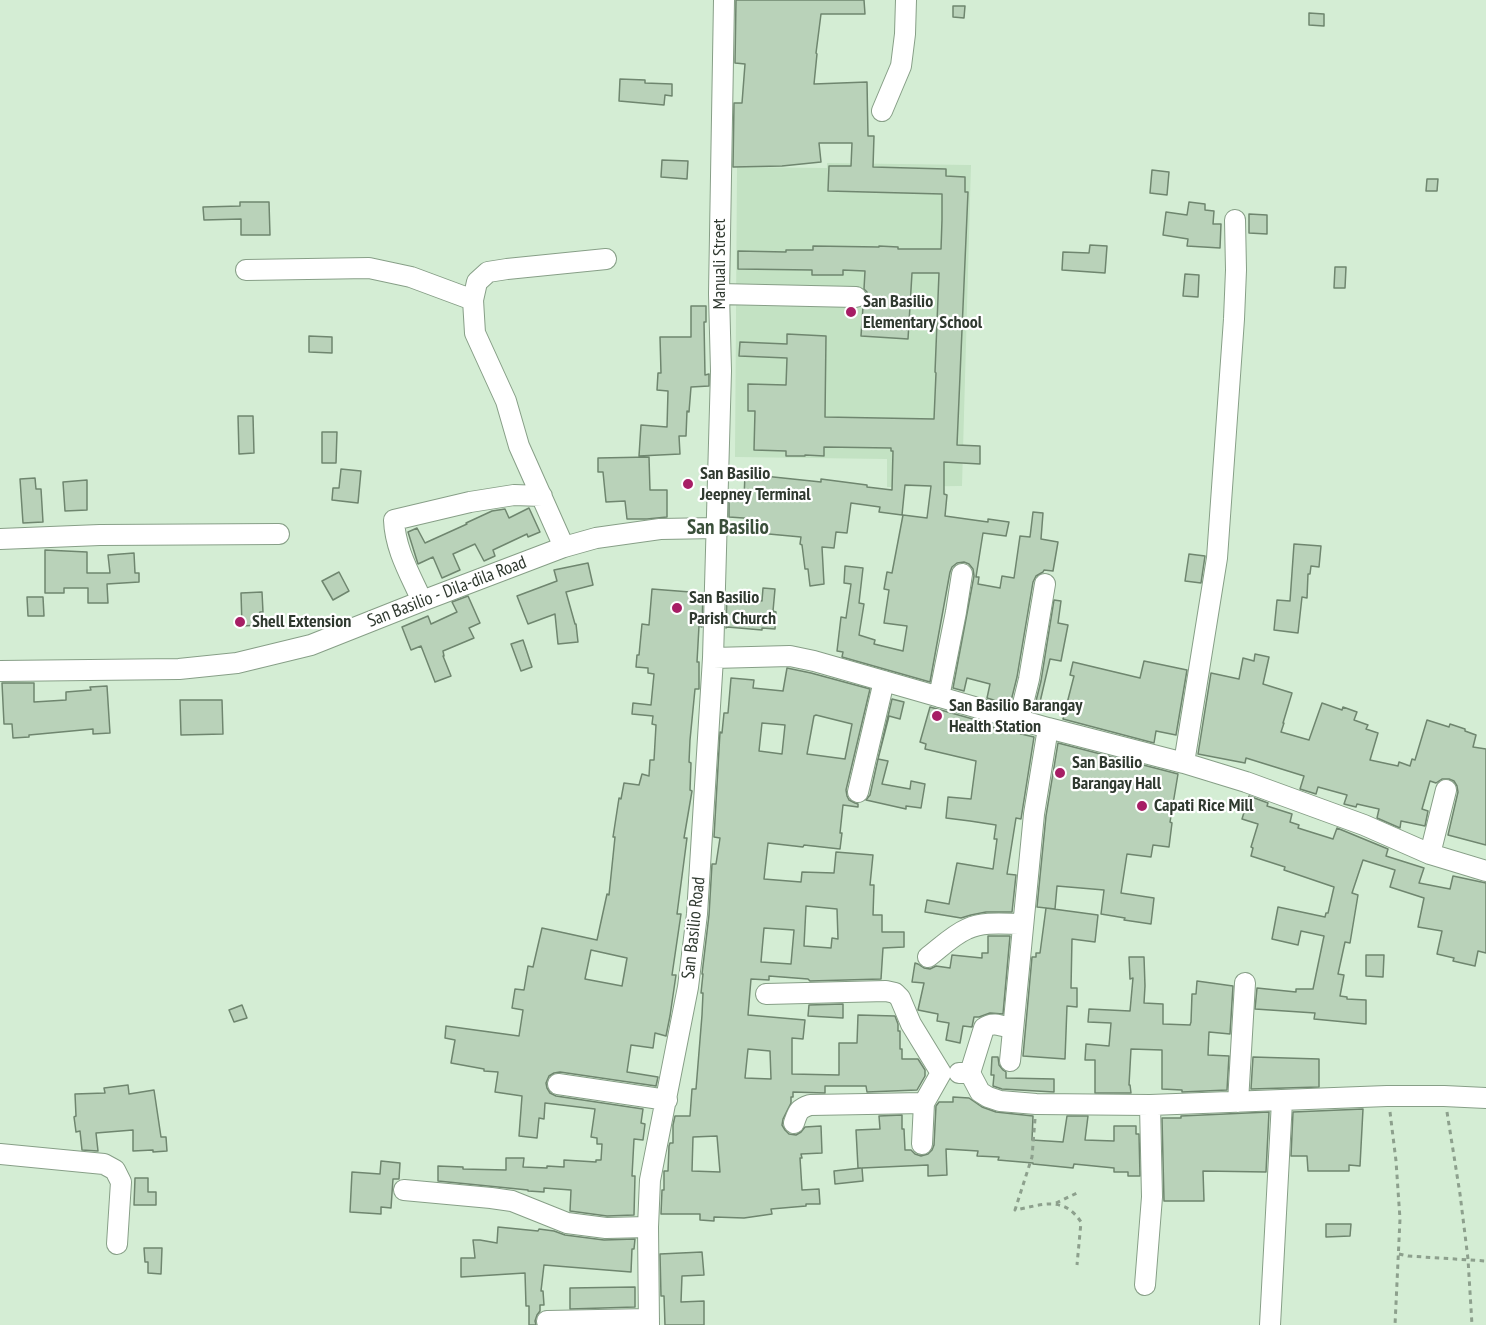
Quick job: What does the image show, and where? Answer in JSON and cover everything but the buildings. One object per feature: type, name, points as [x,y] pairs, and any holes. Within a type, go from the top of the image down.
[{"type":"street","name":"Manuali Street","points":[[717,528],[721,372],[719,294],[724,0]]},
{"type":"street","points":[[882,111],[901,66],[906,0]]},
{"type":"street","points":[[1184,763],[1217,558],[1234,319],[1235,220]]},
{"type":"street","points":[[564,547],[519,446],[506,401],[475,333],[473,300],[477,282],[488,272],[606,259]]},
{"type":"street","points":[[246,270],[369,268],[411,277],[473,300]]},
{"type":"street","points":[[719,294],[856,297]]},
{"type":"street","points":[[422,601],[400,553],[394,534],[394,520],[470,502],[514,495],[542,496]]},
{"type":"street","name":"San Basilio - Dila-dila Road","points":[[0,671],[178,669],[237,663],[311,645],[564,547],[596,538],[660,529],[717,528]]},
{"type":"street","name":"San Basilio Road","points":[[649,1322],[650,1180],[688,987],[697,914],[713,658],[717,528]]},
{"type":"street","points":[[0,539],[100,535],[279,534]]},
{"type":"street","points":[[939,697],[962,574]]},
{"type":"street","points":[[1019,720],[1029,679],[1045,584]]},
{"type":"street","points":[[713,658],[790,656],[814,661],[1246,782],[1364,825],[1430,854],[1486,871]]},
{"type":"street","points":[[858,792],[884,681]]},
{"type":"street","points":[[1010,1062],[1034,814],[1048,728]]},
{"type":"street","points":[[1430,854],[1446,790]]},
{"type":"street","points":[[928,957],[962,932],[973,927],[992,924],[1023,924]]},
{"type":"street","points":[[1238,1102],[1245,983]]},
{"type":"street","points":[[766,994],[886,991],[895,993],[900,998],[911,1024],[941,1073]]},
{"type":"street","points":[[1012,1029],[995,1024],[984,1028],[970,1073],[980,1092],[1000,1101],[1036,1104],[1150,1105],[1387,1096],[1486,1098]]},
{"type":"street","points":[[941,1073],[970,1073]]},
{"type":"street","points":[[922,1144],[924,1103],[941,1073]]},
{"type":"street","points":[[558,1084],[667,1100]]},
{"type":"street","points":[[1270,1325],[1281,1101]]},
{"type":"street","points":[[794,1123],[802,1107],[810,1105],[924,1103]]},
{"type":"street","points":[[1145,1285],[1152,1197],[1150,1105]]},
{"type":"street","points":[[0,1154],[104,1164],[115,1170],[121,1182],[117,1245]]},
{"type":"street","points":[[404,1190],[512,1201],[567,1223],[606,1228],[648,1227]]},
{"type":"street","points":[[547,1321],[649,1322]]},
{"type":"path","points":[[1387,1096],[1400,1219],[1395,1325]]},
{"type":"path","points":[[1444,1096],[1468,1259],[1472,1325]]},
{"type":"path","points":[[1036,1104],[1032,1157],[1015,1210],[1056,1203],[1077,1193]]},
{"type":"path","points":[[1056,1203],[1074,1211],[1081,1221],[1077,1265]]},
{"type":"path","points":[[1399,1254],[1486,1261]]},
{"type":"shaded area","name":"San Basilio Elementary School","points":[[827,163],[971,165],[962,486],[887,487],[887,459],[735,457],[737,167],[827,168]]},
{"type":"place","name":"San Basilio Elementary School","points":[[851,312]]},
{"type":"place","name":"San Basilio Jeepney Terminal","points":[[688,484]]},
{"type":"place","name":"San Basilio Parish Church","points":[[677,608]]},
{"type":"place","name":"Shell Extension","points":[[240,622]]},
{"type":"place","name":"San Basilio Barangay Health Station","points":[[937,716]]},
{"type":"place","name":"San Basilio Barangay Hall","points":[[1060,773]]},
{"type":"place","name":"Capati Rice Mill","points":[[1142,806]]},
{"type":"district","name":"San Basilio","points":[[728,528]]}]
